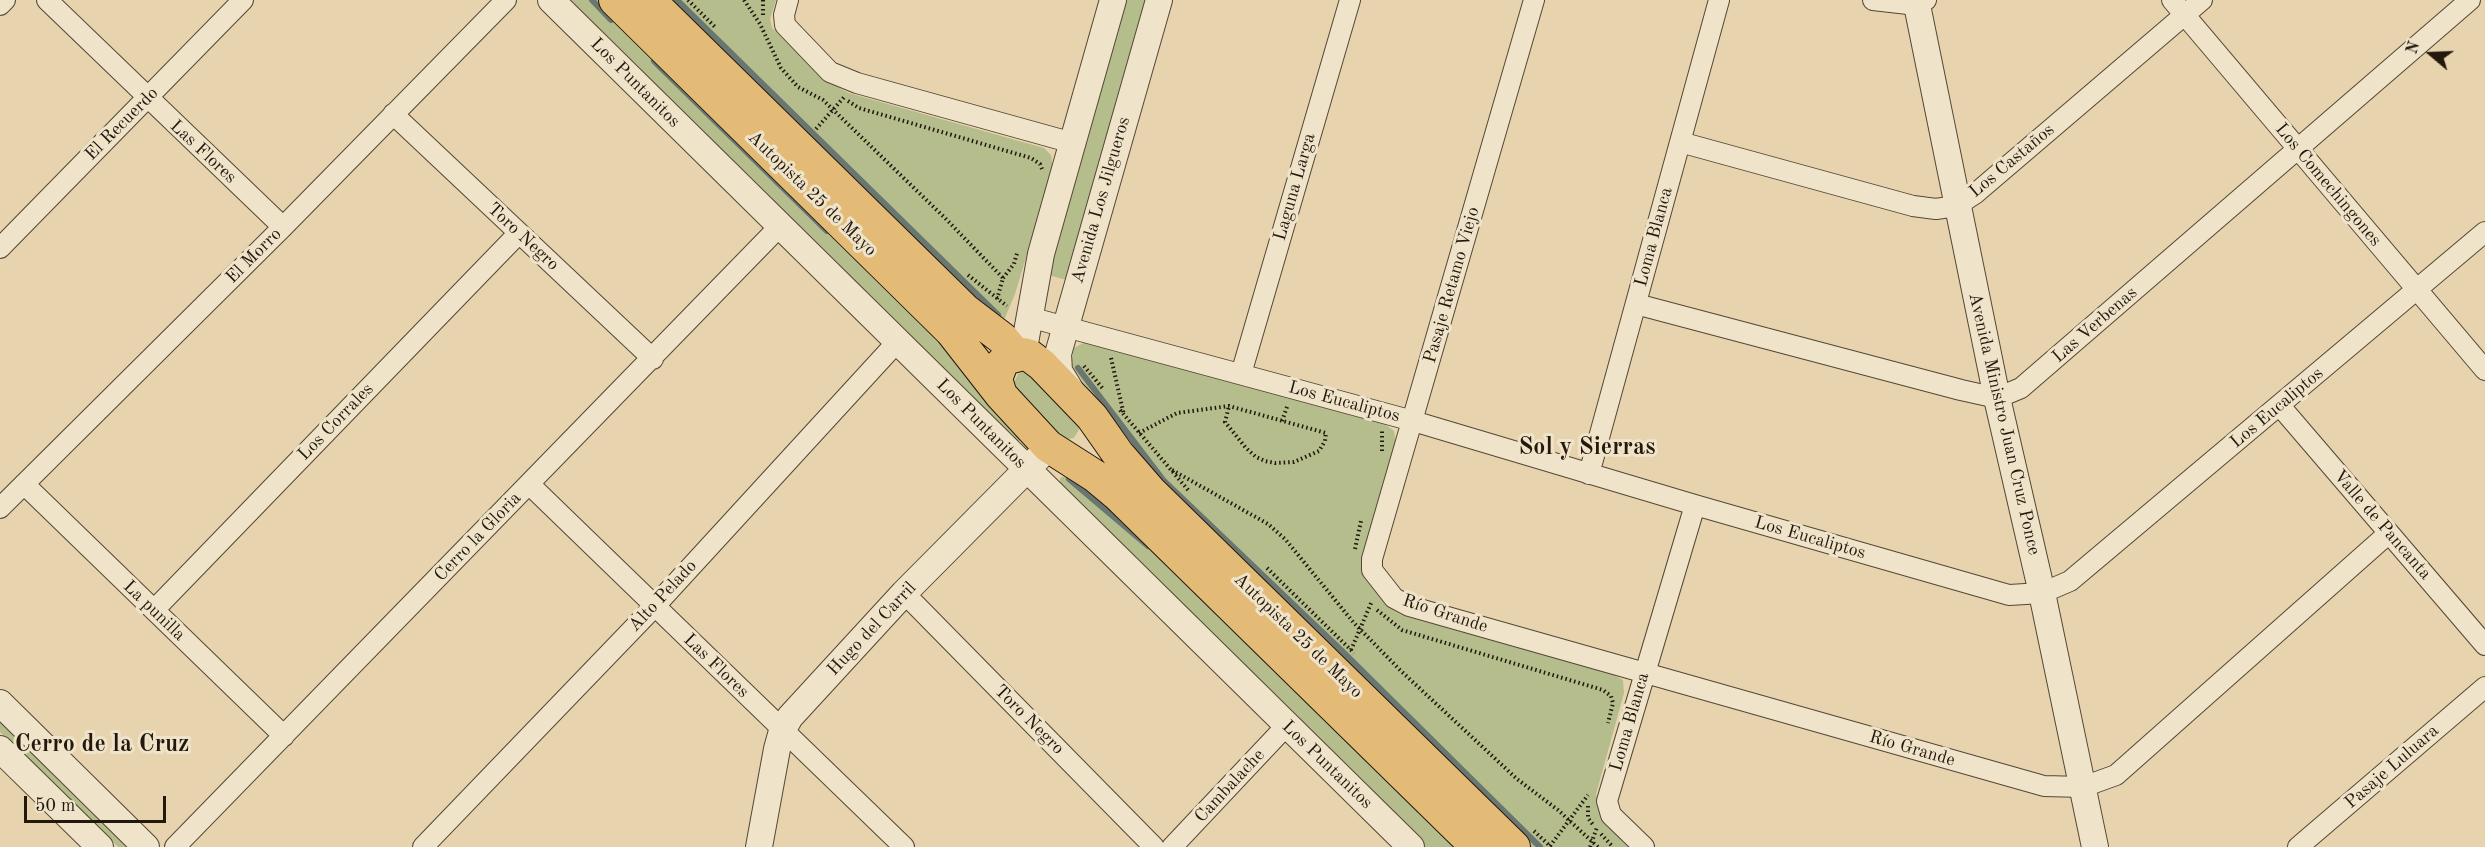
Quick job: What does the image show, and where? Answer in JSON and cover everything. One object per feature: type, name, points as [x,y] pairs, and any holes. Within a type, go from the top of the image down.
[{"type":"main road","name":"Autopista 25 de Mayo","points":[[615,0],[951,331],[1001,395],[1053,449],[1095,476],[1119,496],[1477,847]]},
{"type":"main road","name":"Autopista 25 de Mayo","points":[[649,0],[964,310],[1020,354],[1030,356],[1098,404],[1118,454],[1150,492],[1520,835]]},
{"type":"main road","points":[[1001,395],[996,379],[998,371],[1008,358],[1020,354]]},
{"type":"main road","points":[[1053,449],[1073,454],[1084,450],[1091,442],[1098,404]]},
{"type":"street","points":[[0,5],[5,0]]},
{"type":"street","name":"Las Flores","points":[[47,0],[147,99],[283,227]]},
{"type":"street","name":"El Recuerdo","points":[[0,248],[243,0]]},
{"type":"street","name":"El Morro","points":[[0,508],[283,227],[506,0]]},
{"type":"street","name":"Los Puntanitos","points":[[551,0],[1411,847]]},
{"type":"street","points":[[788,0],[784,15],[785,25],[850,90],[1073,143]]},
{"type":"street","points":[[1020,354],[1041,254],[1113,0]]},
{"type":"street","name":"Avenida Los Jilgueros","points":[[1098,404],[1059,371],[1057,363],[1064,326],[1159,0]]},
{"type":"street","name":"Laguna Larga","points":[[1241,374],[1350,0]]},
{"type":"street","name":"Pasaje Retamo Viejo","points":[[1376,575],[1372,559],[1534,0]]},
{"type":"street","name":"Loma Blanca","points":[[1589,474],[1719,0]]},
{"type":"street","points":[[1872,0],[1919,2]]},
{"type":"street","name":"Los Castaños","points":[[1680,142],[1913,206],[1936,209],[1956,206],[1976,193],[2178,8],[2202,0]]},
{"type":"street","name":"Las Verbenas","points":[[1997,398],[2021,388],[2470,0]]},
{"type":"street","name":"Avenida Ministro Juan Cruz Ponce","points":[[1919,2],[1956,206],[2042,593],[2095,847]]},
{"type":"street","name":"Los Comechingones","points":[[2178,8],[2485,370]]},
{"type":"street","name":"Toro Negro","points":[[393,114],[653,359]]},
{"type":"street","name":"Cerro la Gloria","points":[[175,847],[653,359],[780,226]]},
{"type":"street","name":"Los Eucaliptos","points":[[1029,317],[1413,421],[2009,595],[2042,593],[2070,581],[2485,232]]},
{"type":"street","name":"Los Corrales","points":[[154,610],[519,233]]},
{"type":"street","points":[[1636,304],[1997,398]]},
{"type":"street","name":"Alto Pelado","points":[[423,847],[654,607],[898,341]]},
{"type":"street","name":"Valle de Pancanta","points":[[2280,406],[2485,645]]},
{"type":"street","name":"Hugo del Carril","points":[[759,847],[782,731],[790,717],[904,593],[1027,469],[1053,449]]},
{"type":"street","name":"La punilla","points":[[24,484],[284,736]]},
{"type":"street","name":"Las Flores","points":[[529,484],[904,847]]},
{"type":"street","name":"Loma Blanca","points":[[1609,794],[1695,505]]},
{"type":"street","name":"Río Grande","points":[[1376,575],[1395,598],[1409,606],[2044,786],[2083,787],[2116,776],[2389,533]]},
{"type":"street","name":"Toro Negro","points":[[904,593],[1154,847]]},
{"type":"street","name":"Pasaje Luluara","points":[[2298,847],[2485,687]]},
{"type":"street","points":[[0,704],[146,847]]},
{"type":"street","name":"Cambalache","points":[[1172,847],[1287,725]]},
{"type":"street","points":[[0,749],[100,847]]},
{"type":"street","points":[[1609,794],[1611,815],[1644,847]]},
{"type":"path","points":[[744,0],[760,24],[781,68],[798,87],[823,100],[945,218],[1003,278]]},
{"type":"path","points":[[763,0],[763,18],[774,39]]},
{"type":"path","points":[[835,90],[850,90]]},
{"type":"path","points":[[816,129],[850,90]]},
{"type":"path","points":[[850,90],[859,108],[1031,158],[1040,164],[1044,172]]},
{"type":"path","points":[[997,299],[1003,278],[1014,264],[1020,243]]},
{"type":"path","points":[[1109,351],[1124,416]]},
{"type":"path","points":[[1079,361],[1098,404],[1124,416],[1189,492]]},
{"type":"path","points":[[1278,399],[1299,405]]},
{"type":"path","points":[[1282,421],[1289,402]]},
{"type":"path","points":[[1139,433],[1177,413],[1229,406],[1326,433],[1325,441],[1319,450],[1294,462],[1265,461],[1246,448],[1225,422],[1229,406]]},
{"type":"path","points":[[1382,428],[1405,450]]},
{"type":"path","points":[[1168,468],[1268,524],[1285,539],[1360,629],[1410,679],[1517,779],[1570,820],[1598,847]]},
{"type":"path","points":[[1266,566],[1358,658]]},
{"type":"path","points":[[1351,650],[1360,629],[1376,575]]},
{"type":"path","points":[[1520,835],[1550,847],[1596,784],[1609,794]]},
{"type":"green space","points":[[565,0],[599,0],[924,314],[1021,435],[1020,440],[1016,443]]},
{"type":"green space","points":[[669,0],[776,0],[770,19],[772,28],[839,88],[849,93],[1044,148],[1051,155],[1053,168],[1015,294],[1005,318],[997,320]]},
{"type":"green space","points":[[1126,0],[1146,0],[1067,280],[1048,275]]},
{"type":"green space","points":[[1087,341],[1383,423],[1394,431],[1396,444],[1363,555],[1362,567],[1365,576],[1391,609],[1401,615],[1612,674],[1623,680],[1624,693],[1596,794],[1599,810],[1634,847],[1530,847],[1326,645],[1149,475],[1071,365],[1074,348]]},
{"type":"green space","points":[[1028,373],[1081,426],[1074,438],[1061,440],[1013,385],[1018,374]]},
{"type":"green space","points":[[1068,474],[1082,479],[1463,847],[1424,847],[1060,484],[1060,478]]},
{"type":"green space","points":[[0,720],[130,847],[118,847],[0,732]]},
{"type":"waterway","points":[[592,0],[611,20]]},
{"type":"waterway","points":[[677,0],[998,315]]},
{"type":"waterway","points":[[654,61],[827,231]]},
{"type":"waterway","points":[[1078,368],[1164,481],[1342,651],[1540,847]]},
{"type":"waterway","points":[[1069,479],[1148,546]]},
{"type":"district","name":"Sol y Sierras","points":[[1587,448]]},
{"type":"district","name":"Cerro de la Cruz","points":[[102,745]]}]
